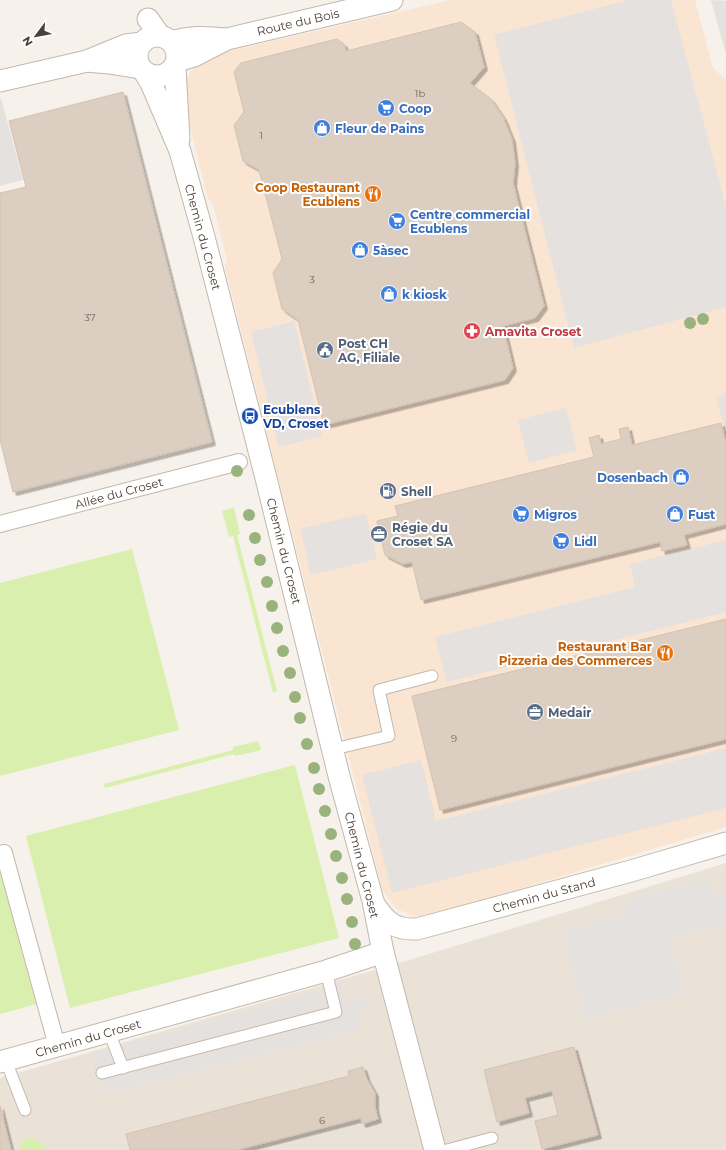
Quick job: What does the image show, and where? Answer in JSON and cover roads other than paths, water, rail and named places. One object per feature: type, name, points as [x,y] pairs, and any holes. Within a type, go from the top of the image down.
[{"type":"street","name":"Route du Bois","points":[[0,81],[87,61],[126,45],[162,48],[194,56],[228,39],[392,0]]},
{"type":"street","points":[[142,70],[137,62],[138,48],[162,48]]},
{"type":"street","name":"Route du Bois","points":[[87,61],[109,63],[142,70],[151,76],[164,76],[162,48]]},
{"type":"street","name":"Chemin du Croset","points":[[162,48],[179,118],[180,151]]},
{"type":"street","name":"Chemin du Croset","points":[[142,70],[151,83],[180,151],[229,331],[346,802],[373,901],[383,952],[435,1150]]},
{"type":"street","name":"Allée du Croset","points":[[0,524],[239,462]]},
{"type":"street","name":"Chemin du Stand","points":[[373,901],[382,917],[390,924],[407,930],[416,929],[631,871],[726,843]]},
{"type":"street","points":[[0,854],[4,853],[58,1046]]},
{"type":"street","name":"Chemin du Croset","points":[[3,1062],[326,970],[383,952]]},
{"type":"lane","points":[[334,750],[389,736],[379,690],[432,676]]},
{"type":"lane","points":[[102,1073],[336,1012],[326,970]]},
{"type":"lane","points":[[109,1032],[123,1068]]},
{"type":"lane","points":[[3,1062],[25,1110]]},
{"type":"lane","points":[[447,1150],[492,1138]]},
{"type":"place","name":"Coop","points":[[386,108]]},
{"type":"place","name":"Fleur de Pains","points":[[322,128]]},
{"type":"place","name":"Coop Restaurant Ecublens","points":[[373,194]]},
{"type":"place","name":"Centre commercial Ecublens","points":[[397,221]]},
{"type":"place","name":"5àsec","points":[[360,250]]},
{"type":"place","name":"k kiosk","points":[[389,294]]},
{"type":"place","name":"Amavita Croset","points":[[472,331]]},
{"type":"place","name":"Post CH AG, Filiale","points":[[325,350]]},
{"type":"place","name":"Ecublens VD, Croset","points":[[250,416]]},
{"type":"place","name":"Dosenbach","points":[[681,477]]},
{"type":"place","name":"Shell","points":[[388,491]]},
{"type":"place","name":"Migros","points":[[521,514]]},
{"type":"place","name":"Fust","points":[[675,514]]},
{"type":"place","name":"Régie du Croset SA","points":[[379,534]]},
{"type":"place","name":"Lidl","points":[[561,541]]},
{"type":"place","name":"Restaurant Bar Pizzeria des Commerces","points":[[665,653]]},
{"type":"place","name":"Medair","points":[[535,712]]}]
